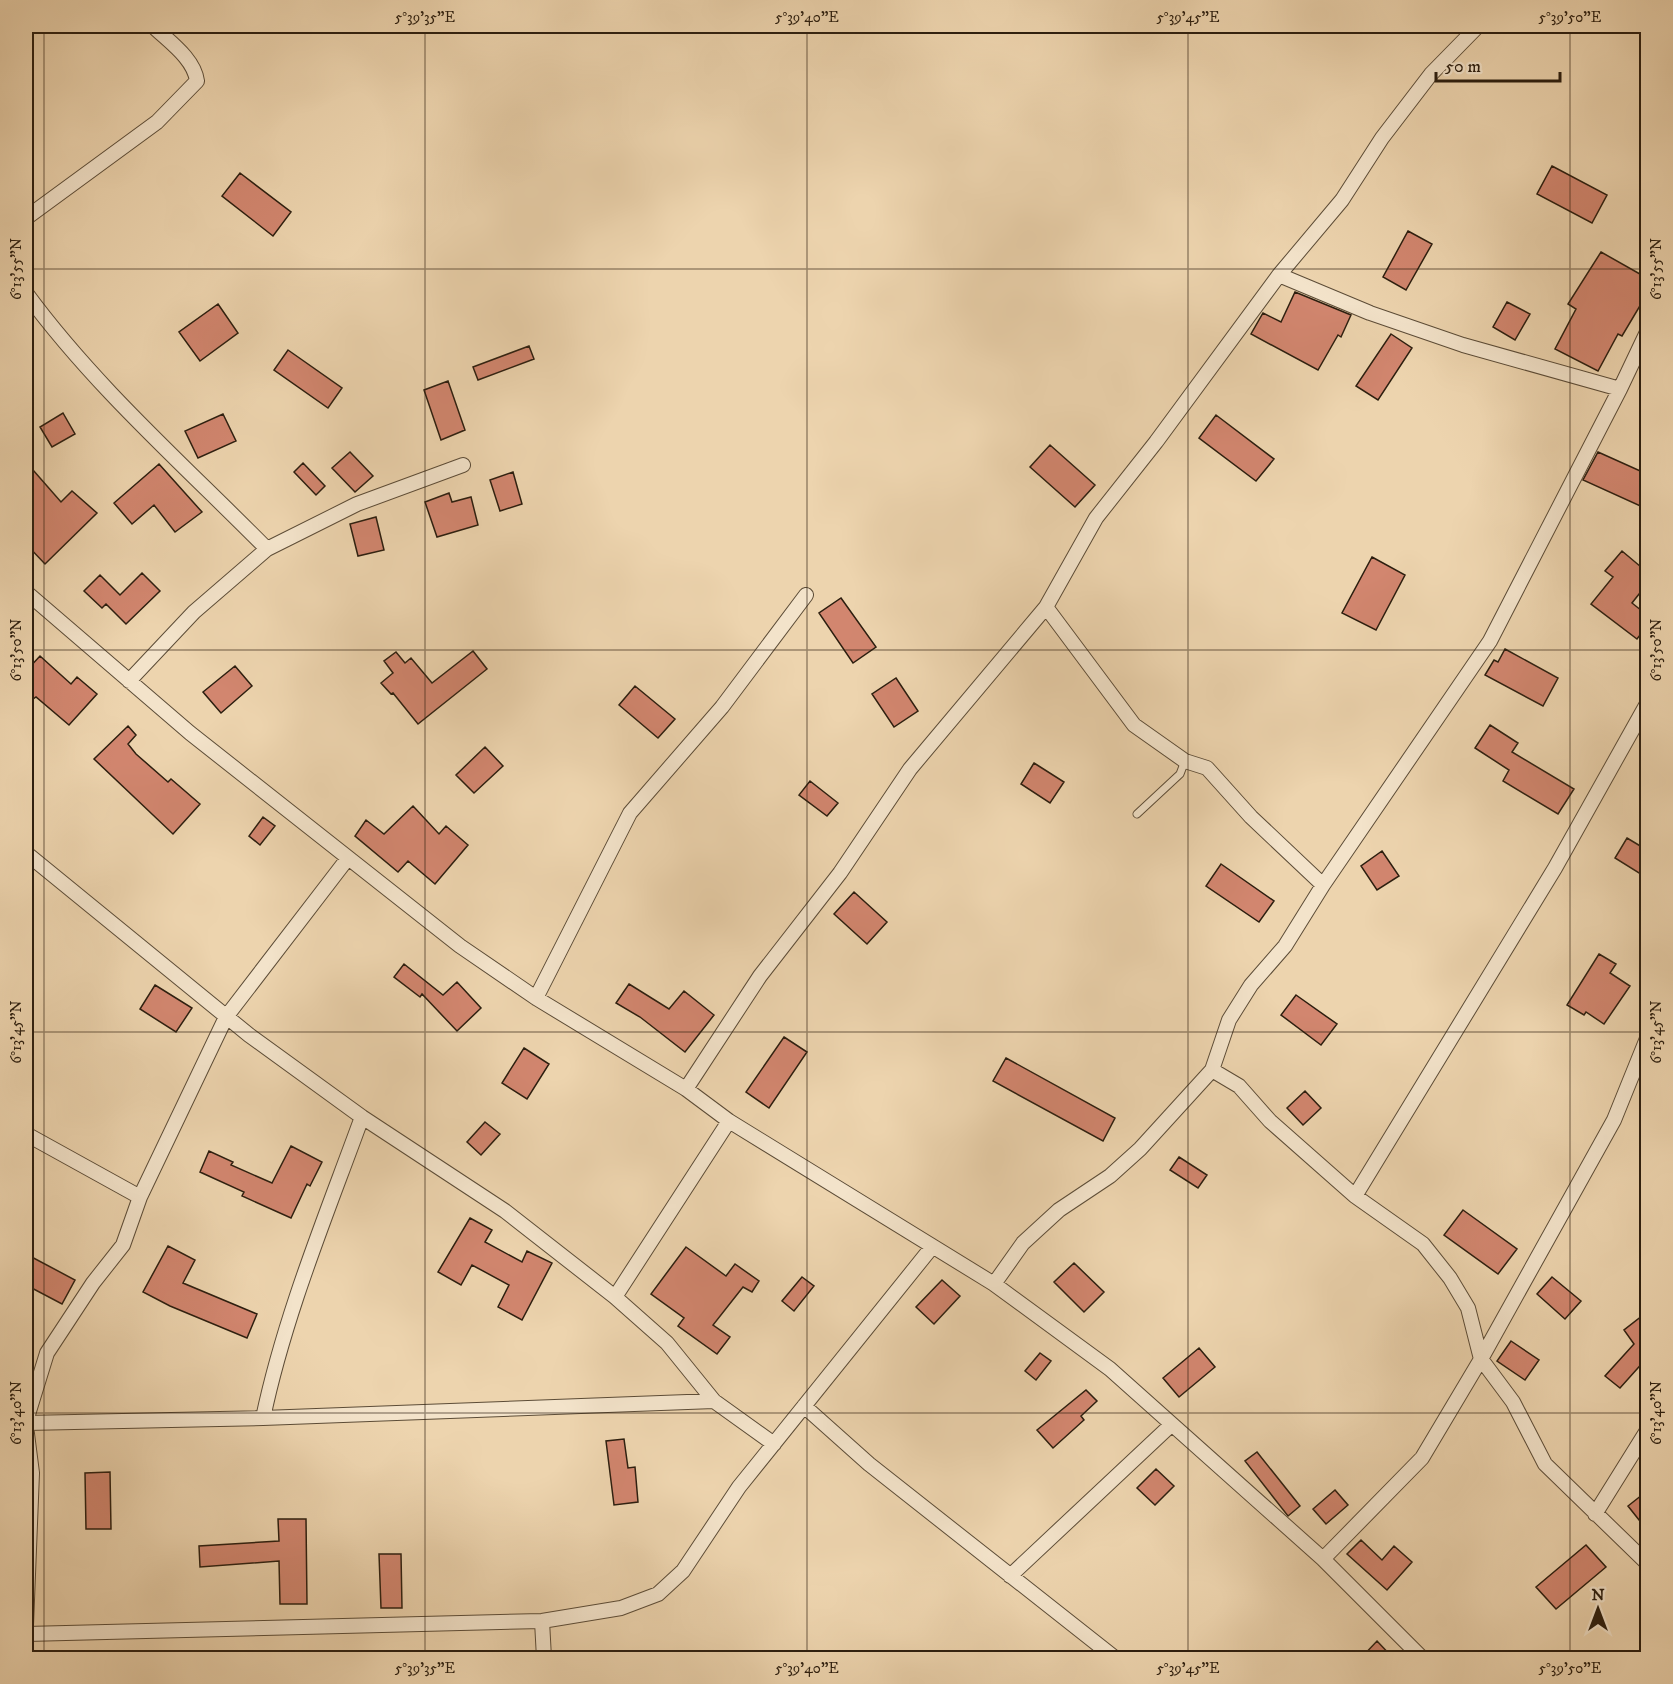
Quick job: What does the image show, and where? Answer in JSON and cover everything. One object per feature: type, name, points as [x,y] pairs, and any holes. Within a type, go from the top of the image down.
[{"type":"street","points":[[26,218],[157,122],[197,81],[190,63],[153,26]]},
{"type":"street","points":[[686,1089],[760,976],[840,873],[910,769],[1046,607],[1096,518],[1156,442],[1279,275],[1342,200],[1382,138],[1431,74],[1478,26]]},
{"type":"street","points":[[1279,275],[1370,314],[1442,338],[1620,389]]},
{"type":"street","points":[[26,293],[58,338],[110,394],[267,549]]},
{"type":"street","points":[[994,1284],[1023,1243],[1059,1210],[1110,1176],[1140,1149],[1212,1070],[1229,1020],[1251,985],[1285,946],[1323,885],[1490,641],[1620,389],[1647,330]]},
{"type":"street","points":[[129,681],[194,612],[267,549],[357,504],[464,465]]},
{"type":"street","points":[[26,592],[190,733],[460,946],[536,998],[686,1089],[729,1121],[994,1284],[1110,1369],[1323,1559],[1422,1659]]},
{"type":"street","points":[[536,998],[630,813],[722,707],[806,595]]},
{"type":"street","points":[[1046,607],[1134,725],[1185,760],[1207,768],[1251,817],[1323,885]]},
{"type":"street","points":[[1355,1196],[1555,868],[1647,702]]},
{"type":"street","points":[[26,853],[226,1017],[362,1117],[506,1211],[615,1297],[668,1344],[714,1401],[774,1444]]},
{"type":"street","points":[[26,1624],[32,1473],[26,1423],[47,1353],[93,1283],[123,1245],[140,1197],[226,1017],[348,858]]},
{"type":"street","points":[[1323,1559],[1422,1458],[1481,1359],[1614,1120],[1647,1036]]},
{"type":"street","points":[[1212,1070],[1239,1086],[1269,1121],[1355,1196],[1423,1244],[1450,1278],[1468,1308],[1481,1359],[1513,1402],[1545,1464],[1647,1564]]},
{"type":"street","points":[[263,1418],[274,1364],[298,1290],[362,1117]]},
{"type":"street","points":[[615,1297],[729,1121]]},
{"type":"street","points":[[26,1134],[140,1197]]},
{"type":"street","points":[[26,1634],[542,1621],[621,1608],[658,1594],[683,1571],[739,1487],[932,1247]]},
{"type":"street","points":[[26,1423],[263,1418],[714,1401]]},
{"type":"street","points":[[804,1406],[869,1464],[1115,1659]]},
{"type":"street","points":[[1010,1576],[1171,1425]]},
{"type":"street","points":[[1595,1514],[1647,1429]]},
{"type":"street","points":[[542,1621],[544,1659]]},
{"type":"lane","points":[[1137,814],[1180,774],[1185,760]]},
{"type":"building","points":[[1552,166],[1607,195],[1592,223],[1537,194]]},
{"type":"building","points":[[240,173],[291,212],[273,236],[222,196]]},
{"type":"building","points":[[1408,231],[1432,244],[1406,290],[1383,277]]},
{"type":"building","points":[[1601,252],[1647,278],[1647,294],[1622,336],[1618,334],[1598,371],[1555,349],[1576,309],[1568,304]]},
{"type":"building","points":[[1295,292],[1351,315],[1341,337],[1338,335],[1318,370],[1251,334],[1263,313],[1281,322]]},
{"type":"building","points":[[1507,302],[1530,314],[1515,340],[1493,327]]},
{"type":"building","points":[[218,304],[238,333],[200,361],[179,332]]},
{"type":"building","points":[[1391,334],[1412,348],[1378,400],[1356,386]]},
{"type":"building","points":[[529,346],[534,359],[478,380],[473,367]]},
{"type":"building","points":[[288,350],[342,388],[328,408],[274,370]]},
{"type":"building","points":[[448,381],[465,430],[441,440],[424,390]]},
{"type":"building","points":[[63,413],[75,434],[52,447],[40,427]]},
{"type":"building","points":[[223,414],[236,441],[198,458],[185,431]]},
{"type":"building","points":[[1216,415],[1274,459],[1256,481],[1199,438]]},
{"type":"building","points":[[1050,445],[1095,485],[1075,507],[1030,467]]},
{"type":"building","points":[[350,452],[373,476],[355,492],[332,468]]},
{"type":"building","points":[[1598,452],[1647,474],[1647,509],[1583,480]]},
{"type":"building","points":[[26,462],[61,502],[72,491],[97,513],[45,564],[26,544]]},
{"type":"building","points":[[303,463],[325,486],[316,495],[294,472]]},
{"type":"building","points":[[159,464],[202,512],[175,532],[154,505],[132,524],[114,503]]},
{"type":"building","points":[[513,472],[522,504],[500,511],[490,480]]},
{"type":"building","points":[[449,493],[452,502],[471,497],[478,525],[437,537],[425,502]]},
{"type":"building","points":[[376,517],[384,550],[358,556],[350,524]]},
{"type":"building","points":[[1622,551],[1647,572],[1647,584],[1632,603],[1647,615],[1647,626],[1637,639],[1591,604],[1613,577],[1605,571]]},
{"type":"building","points":[[1372,557],[1405,575],[1376,630],[1342,613]]},
{"type":"building","points":[[142,573],[160,591],[126,624],[106,604],[102,608],[84,591],[100,575],[120,595]]},
{"type":"building","points":[[841,598],[876,647],[853,663],[819,613]]},
{"type":"building","points":[[1505,649],[1558,678],[1543,706],[1485,675],[1494,660],[1498,662]]},
{"type":"building","points":[[473,651],[487,669],[418,724],[393,693],[391,694],[381,683],[393,673],[384,661],[396,652],[405,663],[411,658],[432,683]]},
{"type":"building","points":[[40,656],[71,684],[77,677],[97,694],[69,725],[36,697],[33,699],[26,692],[26,671]]},
{"type":"building","points":[[235,666],[252,686],[221,713],[203,692]]},
{"type":"building","points":[[896,678],[918,711],[894,727],[872,694]]},
{"type":"building","points":[[635,686],[675,719],[658,738],[619,705]]},
{"type":"building","points":[[1490,725],[1518,743],[1512,752],[1574,789],[1558,814],[1503,781],[1509,770],[1475,748]]},
{"type":"building","points":[[128,726],[136,735],[128,744],[136,754],[168,782],[171,779],[200,804],[173,834],[94,759]]},
{"type":"building","points":[[485,747],[503,766],[474,793],[456,775]]},
{"type":"building","points":[[1034,763],[1064,782],[1050,803],[1021,784]]},
{"type":"building","points":[[810,781],[838,803],[827,816],[799,795]]},
{"type":"building","points":[[413,806],[439,834],[446,826],[468,845],[435,884],[408,861],[398,872],[355,836],[366,820],[384,834]]},
{"type":"building","points":[[263,817],[275,826],[260,845],[249,836]]},
{"type":"building","points":[[1627,838],[1647,850],[1647,878],[1615,858]]},
{"type":"building","points":[[1382,851],[1399,876],[1377,890],[1361,866]]},
{"type":"building","points":[[1221,864],[1274,901],[1259,922],[1206,886]]},
{"type":"building","points":[[854,892],[887,922],[867,944],[834,914]]},
{"type":"building","points":[[1599,954],[1616,964],[1610,973],[1630,986],[1604,1024],[1586,1012],[1584,1015],[1567,1005]]},
{"type":"building","points":[[404,964],[443,995],[457,982],[481,1008],[457,1031],[422,994],[420,997],[394,977]]},
{"type":"building","points":[[629,984],[669,1009],[684,991],[714,1015],[685,1052],[640,1017],[616,1003]]},
{"type":"building","points":[[155,985],[192,1008],[176,1032],[140,1009]]},
{"type":"building","points":[[1296,995],[1337,1024],[1321,1045],[1281,1015]]},
{"type":"building","points":[[784,1037],[807,1052],[769,1108],[746,1092]]},
{"type":"building","points":[[524,1048],[549,1064],[527,1099],[502,1083]]},
{"type":"building","points":[[1006,1058],[1115,1118],[1103,1141],[993,1081]]},
{"type":"building","points":[[1305,1091],[1321,1108],[1303,1125],[1287,1108]]},
{"type":"building","points":[[485,1122],[500,1134],[481,1155],[467,1142]]},
{"type":"building","points":[[291,1146],[322,1162],[310,1186],[307,1184],[291,1218],[242,1196],[244,1192],[200,1172],[209,1151],[233,1162],[231,1165],[272,1183]]},
{"type":"building","points":[[1179,1157],[1207,1175],[1198,1188],[1170,1170]]},
{"type":"building","points":[[1463,1210],[1517,1249],[1498,1274],[1444,1235]]},
{"type":"building","points":[[470,1218],[492,1230],[485,1242],[522,1262],[527,1251],[552,1263],[522,1320],[498,1307],[509,1285],[472,1265],[461,1285],[438,1272]]},
{"type":"building","points":[[168,1246],[195,1260],[183,1283],[257,1314],[247,1338],[170,1306],[143,1292]]},
{"type":"building","points":[[686,1247],[726,1276],[735,1264],[759,1281],[752,1292],[743,1287],[713,1325],[730,1337],[717,1354],[678,1326],[684,1318],[651,1294]]},
{"type":"building","points":[[26,1254],[75,1280],[62,1304],[26,1285]]},
{"type":"building","points":[[1074,1263],[1104,1292],[1084,1312],[1054,1282]]},
{"type":"building","points":[[802,1277],[814,1286],[794,1311],[782,1301]]},
{"type":"building","points":[[1552,1277],[1581,1301],[1565,1319],[1537,1294]]},
{"type":"building","points":[[942,1280],[960,1296],[934,1324],[916,1307]]},
{"type":"building","points":[[1647,1312],[1647,1362],[1646,1359],[1620,1388],[1605,1376],[1634,1344],[1624,1330]]},
{"type":"building","points":[[1511,1341],[1539,1360],[1525,1380],[1497,1361]]},
{"type":"building","points":[[1199,1348],[1215,1367],[1179,1397],[1163,1378]]},
{"type":"building","points":[[1040,1353],[1051,1361],[1036,1380],[1025,1371]]},
{"type":"building","points":[[1086,1390],[1097,1401],[1081,1416],[1084,1420],[1053,1448],[1037,1430]]},
{"type":"building","points":[[624,1439],[628,1468],[635,1467],[638,1502],[614,1505],[606,1441]]},
{"type":"building","points":[[1257,1452],[1300,1506],[1288,1516],[1245,1461]]},
{"type":"building","points":[[1156,1469],[1174,1486],[1155,1505],[1137,1488]]},
{"type":"building","points":[[110,1472],[111,1529],[86,1529],[85,1473]]},
{"type":"building","points":[[1335,1490],[1348,1505],[1326,1524],[1313,1509]]},
{"type":"building","points":[[1647,1491],[1647,1530],[1628,1506]]},
{"type":"building","points":[[278,1519],[306,1519],[307,1604],[280,1604],[279,1561],[200,1567],[199,1546],[279,1541]]},
{"type":"building","points":[[1361,1540],[1382,1560],[1394,1546],[1412,1562],[1387,1590],[1347,1554]]},
{"type":"building","points":[[1586,1545],[1606,1567],[1556,1609],[1536,1587]]},
{"type":"building","points":[[379,1554],[401,1554],[402,1608],[381,1608]]},
{"type":"building","points":[[1377,1641],[1394,1659],[1360,1659]]}]
